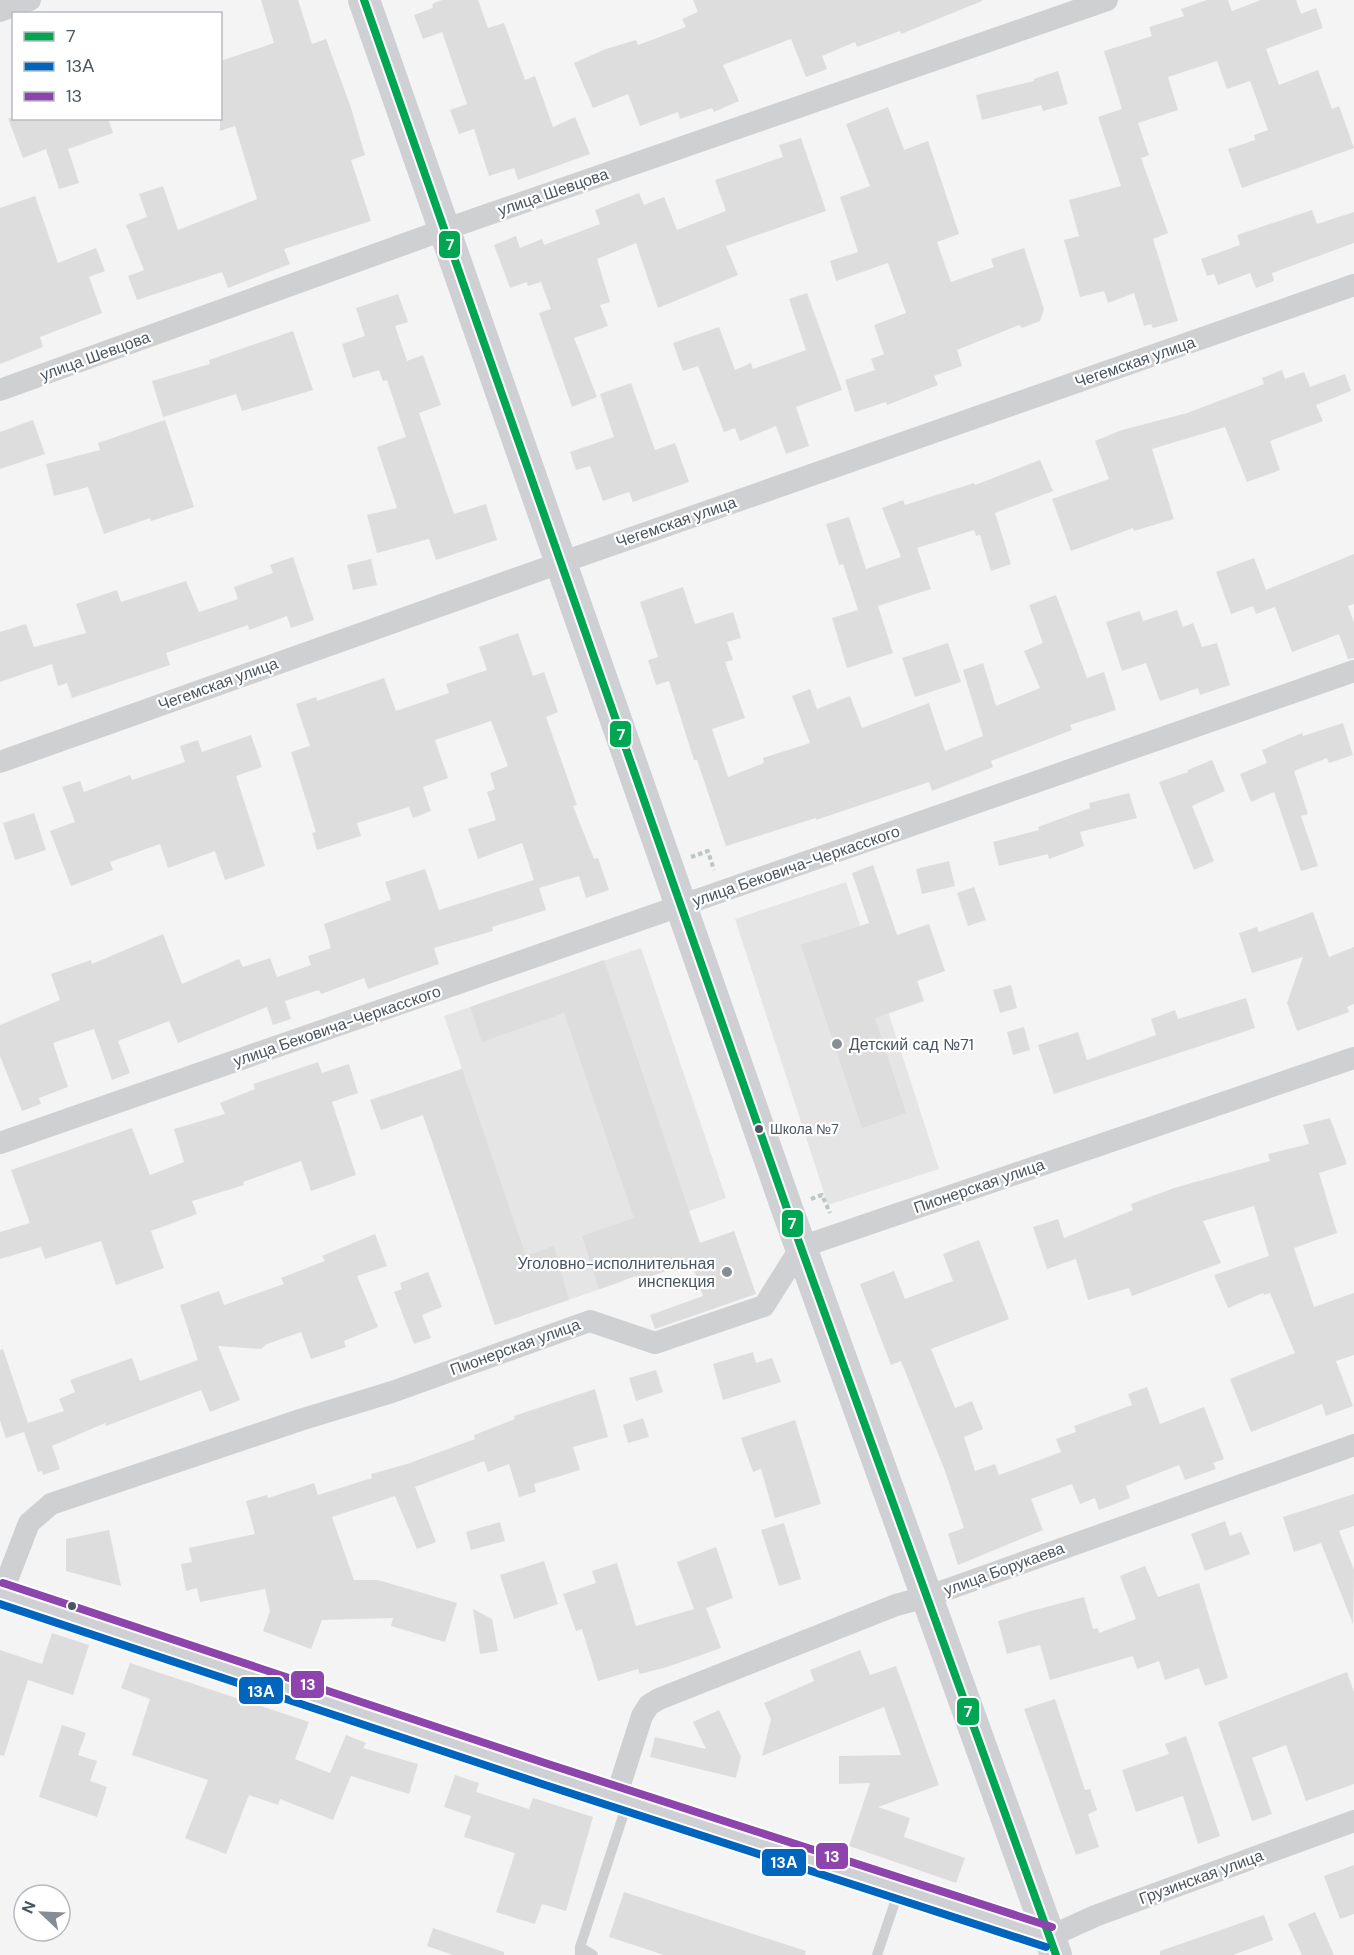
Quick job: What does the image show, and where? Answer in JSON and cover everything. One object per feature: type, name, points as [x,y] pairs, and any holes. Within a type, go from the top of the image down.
[{"type":"street","points":[[0,11],[30,0]]},
{"type":"street","points":[[364,0],[446,229],[680,906],[1053,1946]]},
{"type":"street","name":"улица Шевцова","points":[[0,390],[446,229],[1107,0]]},
{"type":"street","name":"Чегемская улица","points":[[0,762],[560,562],[1354,285]]},
{"type":"street","name":"улица Бековича-Черкасского","points":[[0,1143],[1354,671]]},
{"type":"street","name":"Пионерская улица","points":[[1,1593],[29,1523],[51,1503],[288,1423],[392,1392],[590,1321],[655,1343],[764,1306],[801,1247],[1354,1058]]},
{"type":"street","name":"улица Борукаева","points":[[622,1799],[642,1716],[649,1705],[659,1699],[896,1605],[926,1597],[1354,1445]]},
{"type":"street","points":[[1,1593],[900,1889],[1053,1946]]},
{"type":"street","name":"Грузинская улица","points":[[1053,1946],[1095,1916],[1354,1821]]},
{"type":"lane","points":[[593,1955],[580,1951],[622,1799]]},
{"type":"lane","points":[[877,1955],[900,1889]]},
{"type":"path","points":[[682,860],[708,851],[715,872]]},
{"type":"path","points":[[802,1202],[822,1195],[832,1220]]},
{"type":"shaded area","name":"Детский сад №71","points":[[846,882],[939,1169],[828,1205],[735,919]]},
{"type":"shaded area","points":[[641,948],[726,1198],[610,1239],[624,1281],[495,1325],[413,1086],[462,1069],[444,1016]]},
{"type":"building","points":[[261,0],[298,0],[312,44],[326,39],[351,108],[365,155],[351,160],[371,221],[284,249],[290,264],[228,288],[222,272],[137,300],[128,276],[144,270],[126,225],[147,217],[139,194],[163,186],[178,230],[257,199],[235,126],[220,131],[222,60],[274,43]]},
{"type":"building","points":[[442,0],[478,0],[488,28],[504,23],[525,80],[535,76],[553,127],[575,117],[590,154],[518,180],[514,168],[489,176],[474,129],[459,134],[450,110],[467,104],[442,32],[423,39],[414,15],[433,8],[432,4]]},
{"type":"building","points":[[693,0],[982,1],[901,34],[900,31],[857,47],[855,42],[822,56],[827,69],[806,77],[791,39],[723,65],[739,101],[714,112],[712,108],[680,119],[678,112],[640,126],[628,94],[593,108],[574,63],[606,49],[636,40],[638,45],[686,27],[682,19],[698,12]]},
{"type":"building","points":[[1207,0],[1228,0],[1232,11],[1261,0],[1296,0],[1301,14],[1316,8],[1323,28],[1266,49],[1279,85],[1318,70],[1332,109],[1339,106],[1354,148],[1242,188],[1228,149],[1255,140],[1254,135],[1268,130],[1250,81],[1227,89],[1217,61],[1168,77],[1178,110],[1138,123],[1149,155],[1141,158],[1168,233],[1153,239],[1178,321],[1153,328],[1151,324],[1144,326],[1134,293],[1108,303],[1104,291],[1080,297],[1064,240],[1079,236],[1069,200],[1121,186],[1098,117],[1122,109],[1104,51],[1152,36],[1149,27],[1184,16],[1181,9]]},
{"type":"building","points":[[1058,71],[1068,104],[1043,111],[1041,105],[982,120],[976,95],[1034,81],[1034,79]]},
{"type":"building","points":[[888,107],[904,150],[928,141],[959,234],[937,242],[951,282],[994,267],[991,259],[1024,248],[1044,309],[1040,321],[1022,328],[1019,325],[957,350],[962,366],[934,376],[938,385],[887,405],[886,402],[855,412],[845,380],[875,370],[871,359],[884,354],[874,325],[906,313],[888,263],[836,281],[830,261],[858,252],[840,197],[870,186],[846,124]]},
{"type":"building","points":[[8,118],[12,120],[109,120],[113,133],[68,149],[79,183],[59,189],[46,149],[23,158]]},
{"type":"building","points":[[801,138],[826,211],[726,246],[738,275],[658,308],[636,243],[597,259],[610,302],[600,305],[608,326],[574,338],[597,397],[572,407],[539,313],[551,309],[541,282],[528,286],[527,282],[510,288],[494,245],[516,236],[520,248],[542,239],[544,245],[600,224],[595,210],[639,193],[644,205],[664,197],[677,230],[726,211],[715,180],[783,157],[779,145]]},
{"type":"building","points":[[35,196],[58,263],[96,248],[105,271],[89,277],[102,313],[40,337],[43,347],[0,364],[0,208]]},
{"type":"building","points":[[1312,210],[1317,224],[1354,212],[1354,243],[1272,273],[1274,281],[1256,288],[1250,273],[1218,285],[1214,274],[1207,276],[1201,259],[1240,245],[1237,235]]},
{"type":"building","points":[[807,293],[842,390],[796,407],[809,446],[786,454],[776,426],[740,441],[735,428],[724,432],[698,366],[683,371],[673,343],[719,327],[735,370],[751,363],[753,369],[806,350],[789,299]]},
{"type":"building","points":[[398,294],[408,322],[395,326],[407,361],[423,355],[441,405],[419,413],[454,514],[486,504],[497,540],[436,560],[429,539],[377,553],[367,515],[397,508],[377,447],[406,437],[387,380],[383,381],[379,370],[353,378],[342,344],[365,336],[356,308]]},
{"type":"building","points":[[293,331],[313,390],[242,411],[236,394],[163,417],[152,381],[210,364],[209,360]]},
{"type":"building","points":[[1282,370],[1285,379],[1304,372],[1310,387],[1345,374],[1351,391],[1316,405],[1323,421],[1270,441],[1280,470],[1247,482],[1225,427],[1152,449],[1174,519],[1134,531],[1133,528],[1071,551],[1052,499],[1109,479],[1095,441],[1122,430],[1187,413],[1264,384],[1262,378]]},
{"type":"building","points":[[631,383],[655,450],[675,443],[689,482],[633,502],[629,492],[603,501],[590,466],[576,470],[570,452],[614,437],[600,394]]},
{"type":"building","points":[[33,420],[45,454],[0,469],[0,432]]},
{"type":"building","points":[[165,420],[194,507],[151,521],[150,518],[104,534],[88,487],[54,496],[46,464],[100,450],[98,443]]},
{"type":"building","points":[[1040,460],[1053,491],[995,513],[1011,564],[991,571],[980,535],[976,536],[974,530],[917,548],[931,589],[878,606],[893,653],[847,668],[832,618],[858,610],[843,564],[839,565],[826,524],[849,517],[866,569],[901,557],[882,508],[903,500],[905,505],[974,483],[975,485]]},
{"type":"building","points":[[1354,554],[1354,604],[1348,606],[1354,623],[1354,658],[1348,659],[1339,634],[1292,652],[1275,607],[1256,614],[1253,606],[1231,614],[1216,572],[1254,558],[1266,590]]},
{"type":"building","points":[[293,557],[314,620],[291,628],[287,616],[249,630],[248,625],[166,653],[170,665],[72,698],[67,683],[58,686],[52,664],[0,682],[0,632],[26,624],[34,647],[86,633],[76,604],[117,590],[121,602],[186,581],[199,612],[238,599],[234,587],[273,573],[270,565]]},
{"type":"building","points":[[371,559],[377,585],[353,590],[347,565]]},
{"type":"building","points":[[683,587],[695,624],[733,612],[741,638],[727,642],[733,660],[725,662],[745,718],[712,729],[728,777],[764,763],[763,758],[810,743],[792,696],[810,689],[817,709],[850,696],[862,728],[929,703],[945,751],[983,736],[963,670],[983,663],[996,706],[1040,688],[1024,651],[1043,643],[1029,605],[1056,595],[1087,678],[1104,672],[1116,710],[1070,725],[1072,730],[991,761],[993,767],[932,791],[929,782],[816,820],[816,818],[726,846],[697,760],[694,760],[669,681],[656,685],[648,660],[658,657],[640,602]]},
{"type":"building","points":[[1177,610],[1183,627],[1193,623],[1202,647],[1217,643],[1230,685],[1200,695],[1198,688],[1160,701],[1146,663],[1122,671],[1106,622],[1140,611],[1143,621]]},
{"type":"building","points":[[518,633],[533,676],[544,672],[558,712],[546,717],[577,805],[573,806],[594,859],[598,858],[609,890],[586,898],[579,876],[539,888],[546,910],[492,927],[493,931],[434,948],[439,964],[368,989],[364,978],[321,994],[319,990],[285,1001],[291,1019],[273,1025],[267,1007],[178,1043],[169,1021],[118,1041],[130,1073],[112,1080],[94,1029],[53,1043],[68,1087],[39,1098],[41,1104],[22,1111],[0,1056],[0,1025],[60,1000],[51,974],[91,960],[92,964],[163,934],[182,984],[239,959],[243,967],[270,958],[277,977],[311,965],[308,956],[331,948],[324,924],[391,900],[385,882],[425,869],[439,910],[534,880],[522,843],[478,859],[468,829],[496,820],[487,792],[495,789],[490,773],[508,766],[491,721],[435,740],[448,778],[423,787],[431,811],[413,818],[409,807],[357,823],[361,836],[317,850],[312,833],[316,832],[291,752],[310,746],[296,704],[316,697],[317,701],[384,678],[396,711],[449,693],[446,684],[487,670],[479,647]]},
{"type":"building","points":[[948,643],[961,682],[915,697],[902,658]]},
{"type":"building","points":[[1343,723],[1353,755],[1329,763],[1327,758],[1294,771],[1308,814],[1301,816],[1318,866],[1301,871],[1274,792],[1251,802],[1240,774],[1267,763],[1262,750],[1302,733],[1303,736]]},
{"type":"building","points":[[251,735],[262,767],[236,776],[265,866],[225,880],[215,851],[168,868],[160,844],[110,862],[113,870],[71,886],[50,831],[75,822],[62,787],[80,781],[84,792],[130,775],[132,780],[185,762],[180,746],[198,740],[202,752]]},
{"type":"building","points":[[1212,760],[1225,791],[1192,806],[1214,861],[1194,870],[1159,782],[1188,772]]},
{"type":"building","points":[[1129,793],[1137,818],[1080,832],[1084,846],[1049,859],[1048,854],[999,866],[993,842],[1039,830],[1038,827],[1090,808],[1089,803]]},
{"type":"building","points":[[34,813],[46,850],[15,860],[3,823]]},
{"type":"building","points":[[949,861],[955,886],[922,894],[916,869]]},
{"type":"building","points":[[873,865],[897,935],[929,924],[945,971],[917,981],[924,1001],[875,1018],[906,1113],[862,1128],[801,945],[869,923],[852,873]]},
{"type":"building","points":[[974,887],[986,920],[968,926],[957,893]]},
{"type":"building","points":[[1313,912],[1329,957],[1354,947],[1354,1004],[1347,1007],[1349,1012],[1297,1031],[1287,1003],[1303,957],[1252,973],[1239,933],[1257,927],[1259,932]]},
{"type":"building","points":[[604,960],[700,1243],[734,1231],[756,1294],[655,1329],[650,1315],[703,1296],[691,1262],[638,1281],[636,1276],[599,1289],[582,1236],[634,1218],[564,1013],[482,1042],[470,1007]]},
{"type":"building","points":[[1011,985],[1017,1008],[1000,1013],[993,990]]},
{"type":"building","points":[[1246,998],[1255,1028],[1054,1094],[1038,1045],[1078,1032],[1087,1060],[1156,1035],[1151,1019],[1175,1010],[1178,1019]]},
{"type":"building","points":[[1024,1027],[1030,1050],[1013,1055],[1007,1032]]},
{"type":"building","points":[[318,1062],[322,1073],[349,1064],[358,1093],[332,1102],[356,1175],[311,1191],[301,1161],[243,1182],[244,1185],[192,1201],[197,1214],[151,1231],[164,1268],[116,1285],[101,1241],[45,1259],[41,1247],[0,1259],[0,1232],[30,1223],[11,1170],[132,1128],[150,1175],[184,1162],[174,1129],[225,1114],[220,1103],[255,1089],[253,1084]]},
{"type":"building","points":[[462,1069],[526,1256],[554,1246],[569,1300],[495,1325],[423,1115],[381,1130],[370,1100]]},
{"type":"building","points":[[1330,1118],[1347,1164],[1319,1173],[1337,1233],[1294,1248],[1314,1307],[1354,1293],[1354,1355],[1336,1361],[1353,1406],[1326,1416],[1322,1404],[1251,1432],[1230,1379],[1295,1353],[1270,1293],[1264,1295],[1263,1293],[1228,1308],[1214,1275],[1269,1256],[1254,1206],[1203,1221],[1221,1263],[1132,1296],[1129,1288],[1088,1300],[1076,1259],[1047,1269],[1033,1227],[1058,1219],[1064,1238],[1133,1210],[1131,1204],[1174,1188],[1270,1161],[1268,1154],[1309,1144],[1303,1125]]},
{"type":"building","points":[[375,1234],[387,1266],[357,1276],[378,1327],[344,1341],[346,1347],[311,1359],[301,1332],[267,1344],[261,1349],[218,1346],[240,1400],[210,1412],[201,1390],[106,1426],[105,1423],[52,1446],[60,1469],[43,1475],[42,1471],[38,1472],[24,1432],[6,1438],[0,1421],[0,1350],[3,1349],[28,1423],[64,1411],[59,1399],[75,1392],[70,1380],[132,1358],[140,1381],[198,1360],[180,1305],[219,1291],[224,1305],[284,1284],[281,1278],[325,1261],[322,1256]]},
{"type":"building","points":[[979,1240],[1009,1319],[931,1349],[955,1408],[972,1401],[983,1429],[964,1437],[975,1471],[995,1464],[999,1475],[1061,1452],[1056,1439],[1076,1432],[1074,1426],[1132,1405],[1128,1394],[1147,1387],[1160,1424],[1204,1407],[1224,1459],[1213,1463],[1216,1469],[1185,1480],[1179,1465],[1126,1486],[1130,1498],[1099,1510],[1095,1498],[1080,1504],[1072,1484],[1031,1499],[1043,1530],[958,1565],[948,1534],[964,1528],[945,1471],[901,1361],[891,1365],[860,1284],[894,1271],[905,1299],[953,1281],[943,1254]]},
{"type":"building","points":[[428,1272],[442,1307],[422,1315],[431,1338],[414,1344],[394,1292],[402,1289],[400,1283]]},
{"type":"building","points":[[753,1352],[756,1363],[772,1358],[781,1382],[723,1400],[713,1364]]},
{"type":"building","points":[[656,1370],[663,1392],[636,1401],[629,1378]]},
{"type":"building","points":[[595,1389],[608,1437],[573,1447],[580,1470],[534,1484],[536,1492],[519,1497],[509,1464],[488,1472],[484,1461],[415,1487],[436,1542],[417,1549],[395,1496],[332,1517],[354,1580],[378,1580],[457,1603],[445,1642],[391,1626],[393,1618],[322,1620],[311,1649],[263,1631],[270,1611],[265,1589],[200,1602],[197,1588],[186,1591],[181,1564],[192,1562],[189,1548],[255,1534],[246,1501],[267,1495],[268,1498],[314,1483],[318,1495],[372,1478],[371,1474],[407,1464],[475,1439],[474,1435],[515,1419],[514,1416]]},
{"type":"building","points":[[643,1418],[649,1437],[628,1443],[623,1425]]},
{"type":"building","points":[[795,1420],[821,1504],[775,1518],[761,1469],[753,1472],[741,1438]]},
{"type":"building","points":[[1354,1494],[1354,1526],[1339,1531],[1354,1570],[1353,1624],[1321,1543],[1294,1552],[1283,1517]]},
{"type":"building","points":[[1225,1521],[1230,1536],[1241,1532],[1250,1554],[1205,1571],[1191,1534]]},
{"type":"building","points":[[500,1522],[505,1541],[471,1550],[466,1532]]},
{"type":"building","points":[[784,1523],[801,1579],[779,1586],[761,1530]]},
{"type":"building","points":[[109,1530],[121,1586],[66,1571],[66,1539]]},
{"type":"building","points":[[716,1547],[733,1598],[706,1608],[721,1648],[667,1667],[640,1674],[638,1669],[598,1681],[582,1629],[576,1631],[563,1594],[596,1583],[592,1571],[617,1563],[636,1626],[694,1609],[677,1562]]},
{"type":"building","points":[[544,1561],[558,1604],[514,1619],[500,1575]]},
{"type":"building","points":[[1145,1566],[1158,1597],[1199,1583],[1228,1678],[1205,1686],[1199,1668],[1165,1680],[1159,1661],[1137,1669],[1133,1656],[1050,1680],[1040,1645],[1007,1654],[998,1621],[1031,1611],[1084,1597],[1093,1629],[1098,1628],[1099,1633],[1136,1619],[1120,1576]]},
{"type":"building","points":[[473,1609],[492,1619],[498,1651],[480,1654]]},
{"type":"building","points":[[52,1633],[89,1645],[73,1695],[28,1680],[4,1756],[0,1755],[0,1650],[42,1664]]},
{"type":"building","points":[[860,1650],[870,1675],[896,1666],[939,1785],[878,1807],[910,1818],[904,1837],[965,1858],[956,1883],[849,1846],[870,1783],[839,1784],[839,1756],[901,1755],[884,1707],[762,1756],[771,1719],[764,1703],[814,1681],[810,1670]]},
{"type":"building","points":[[130,1663],[309,1722],[295,1759],[330,1773],[346,1735],[366,1743],[363,1748],[418,1764],[409,1794],[351,1776],[333,1820],[280,1799],[278,1805],[249,1795],[226,1854],[185,1838],[208,1780],[132,1755],[150,1699],[121,1688]]},
{"type":"building","points":[[1347,1672],[1354,1692],[1354,1784],[1306,1801],[1286,1745],[1252,1758],[1272,1814],[1252,1821],[1218,1722]]},
{"type":"building","points":[[1055,1699],[1085,1790],[1090,1789],[1097,1810],[1088,1814],[1099,1847],[1076,1855],[1024,1709]]},
{"type":"building","points":[[719,1710],[741,1757],[736,1778],[650,1757],[655,1737],[706,1749],[693,1722]]},
{"type":"building","points":[[62,1725],[86,1733],[78,1755],[97,1761],[90,1781],[107,1787],[97,1817],[39,1797]]},
{"type":"building","points":[[1186,1736],[1220,1836],[1198,1844],[1183,1796],[1136,1812],[1122,1770],[1169,1754],[1165,1744]]},
{"type":"building","points":[[455,1775],[479,1783],[476,1792],[529,1809],[533,1798],[593,1817],[566,1911],[542,1904],[535,1924],[496,1912],[515,1853],[464,1837],[471,1816],[444,1807]]},
{"type":"building","points":[[1354,1865],[1354,1914],[1340,1919],[1324,1876]]},
{"type":"building","points":[[624,1892],[806,1951],[805,1955],[664,1955],[609,1937]]},
{"type":"building","points":[[1315,1912],[1334,1955],[1302,1955],[1288,1924]]},
{"type":"building","points":[[1264,1915],[1273,1940],[1233,1955],[1160,1955],[1160,1951]]},
{"type":"building","points":[[433,1928],[504,1952],[504,1955],[453,1955],[427,1946]]},
{"type":"transit line","name":"7","points":[[364,0],[786,1206],[1056,1955]]},
{"type":"transit line","name":"13","points":[[3,1583],[548,1764],[1052,1927]]},
{"type":"transit line","name":"13А","points":[[0,1604],[542,1784],[1046,1947]]},
{"type":"place","name":"Детский сад №71","points":[[837,1044]]},
{"type":"place","name":"Школа №7","points":[[759,1129]]},
{"type":"place","name":"Уголовно-исполнительная инспекция","points":[[727,1272]]}]
